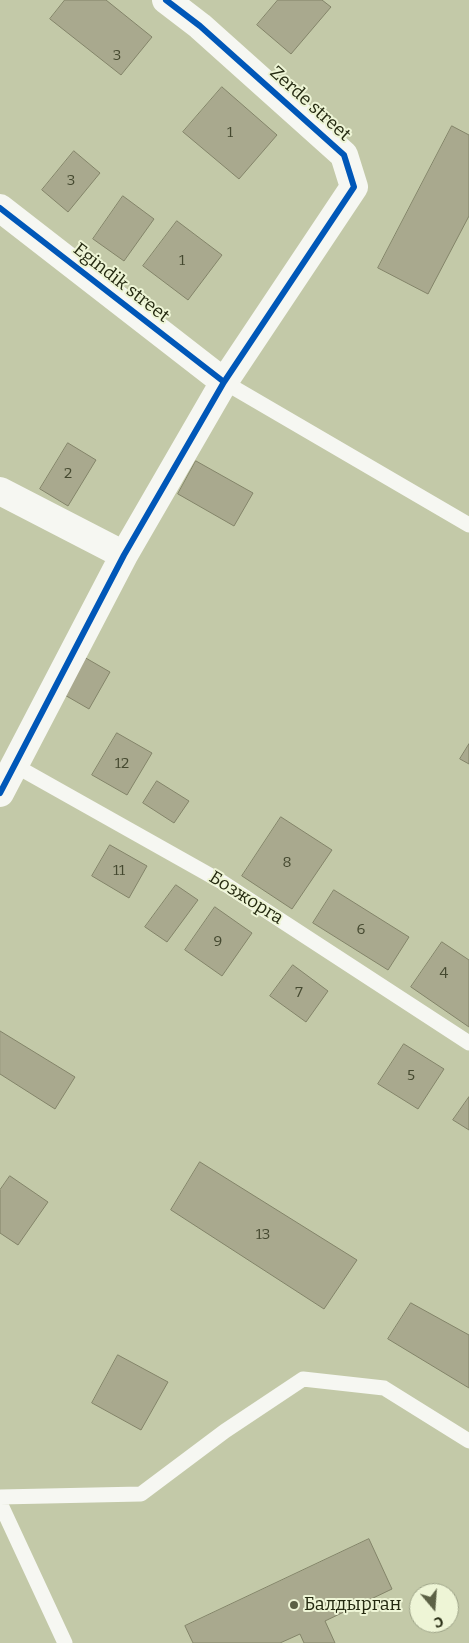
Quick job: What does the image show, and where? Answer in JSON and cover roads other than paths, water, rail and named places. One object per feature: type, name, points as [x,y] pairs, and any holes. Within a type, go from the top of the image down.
[{"type":"street","name":"Zerde street","points":[[166,0],[200,26],[344,155],[354,187],[224,382]]},
{"type":"street","name":"Egindik street","points":[[0,208],[224,382]]},
{"type":"street","points":[[0,793],[124,555],[224,382]]},
{"type":"street","points":[[0,492],[124,555]]},
{"type":"lane","points":[[224,382],[469,525]]},
{"type":"lane","name":"Бозжорга","points":[[14,765],[222,882],[469,1044]]},
{"type":"lane","points":[[0,1497],[141,1494],[225,1431],[303,1379],[384,1388],[469,1441]]},
{"type":"lane","points":[[0,1503],[65,1643]]},
{"type":"place","name":"Балдырган","points":[[294,1605]]}]
